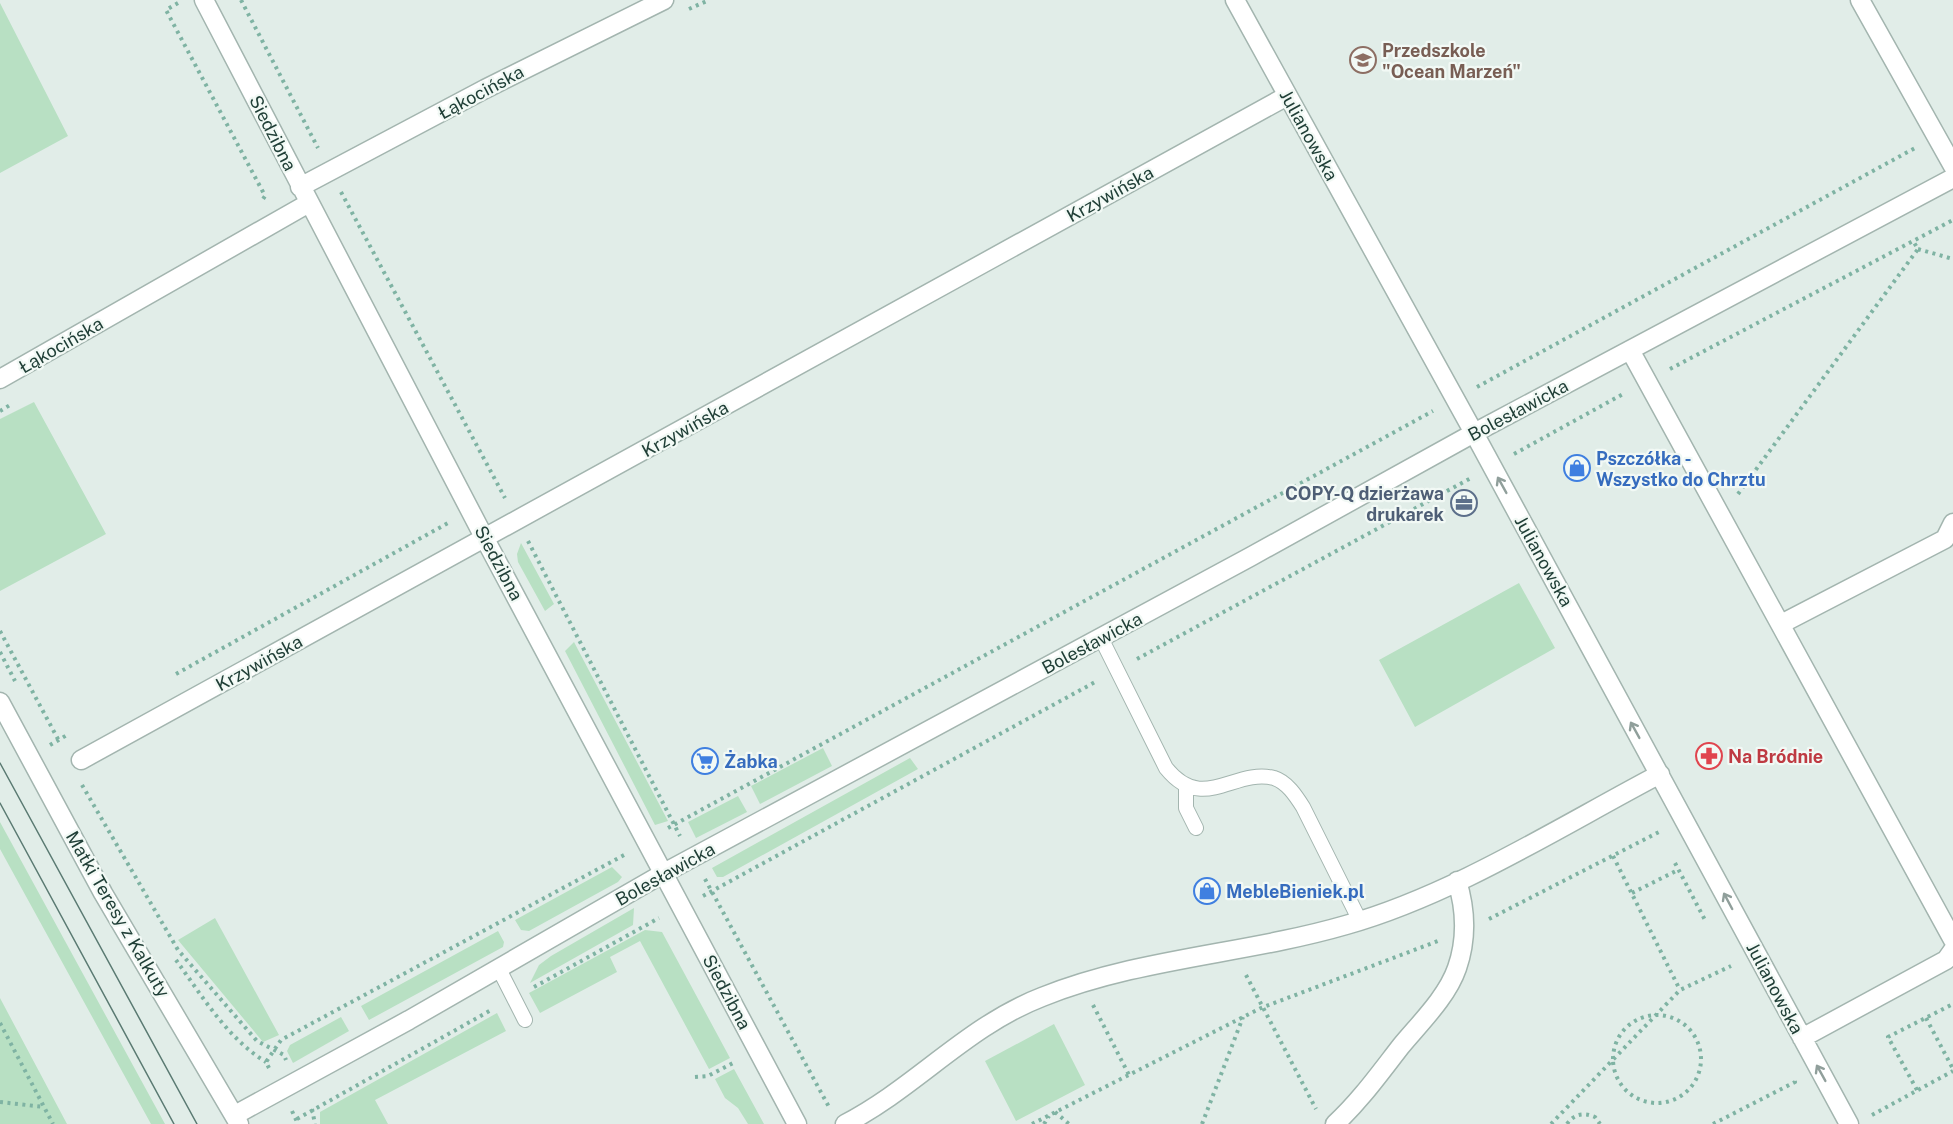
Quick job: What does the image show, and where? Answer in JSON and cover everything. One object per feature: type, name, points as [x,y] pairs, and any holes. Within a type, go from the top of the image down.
[{"type":"street","name":"Siedzibna","points":[[204,0],[485,539],[797,1124]]},
{"type":"street","name":"Łąkocińska","points":[[0,379],[304,195],[330,172],[485,89],[664,0]]},
{"type":"street","name":"Julianowska","points":[[1235,0],[1456,399],[1803,1038],[1856,1122]]},
{"type":"street","points":[[1860,0],[1953,166]]},
{"type":"street","name":"Krzywińska","points":[[79,768],[485,539],[1287,96]]},
{"type":"street","name":"Bolesławicka","points":[[237,1120],[281,1090],[499,969],[664,873],[1101,638],[1474,433],[1953,178]]},
{"type":"street","points":[[1630,350],[1953,940]]},
{"type":"street","points":[[1781,624],[1945,539],[1953,523]]},
{"type":"street","name":"Matki Teresy z Kalkuty","points":[[0,702],[103,893],[237,1120]]},
{"type":"street","points":[[839,1119],[897,1093],[956,1045],[996,1019],[1040,997],[1082,983],[1360,921],[1421,898],[1457,881],[1660,774]]},
{"type":"street","points":[[1327,1119],[1354,1104],[1446,989],[1457,969],[1464,932],[1464,912],[1457,881]]},
{"type":"street","points":[[1803,1038],[1946,960],[1953,950]]},
{"type":"lane","points":[[1101,638],[1166,768],[1178,782],[1198,789],[1262,777],[1275,778],[1284,784],[1293,791],[1303,807],[1360,921]]},
{"type":"lane","points":[[1186,786],[1186,808],[1196,828]]},
{"type":"lane","points":[[499,969],[525,1020]]},
{"type":"path","points":[[180,0],[166,10],[263,192],[265,196],[262,200]]},
{"type":"path","points":[[241,0],[330,172],[518,521],[674,824],[839,1119]]},
{"type":"path","points":[[266,1062],[281,1040],[648,843],[674,824],[1937,137]]},
{"type":"path","points":[[1913,241],[1918,249],[1953,259]]},
{"type":"path","points":[[1735,497],[1918,249]]},
{"type":"path","points":[[0,411],[20,399]]},
{"type":"path","points":[[1473,477],[1478,487]]},
{"type":"path","points":[[172,677],[453,518]]},
{"type":"path","points":[[0,631],[63,749]]},
{"type":"path","points":[[0,652],[20,690]]},
{"type":"path","points":[[50,745],[69,734]]},
{"type":"path","points":[[45,736],[55,753]]},
{"type":"path","points":[[79,768],[82,784],[178,950],[257,1041],[274,1050]]},
{"type":"path","points":[[75,789],[92,778]]},
{"type":"path","points":[[1637,786],[1664,841]]},
{"type":"path","points":[[1032,1124],[1261,1008],[1464,932],[1659,832]]},
{"type":"path","points":[[1613,856],[1680,990]]},
{"type":"path","points":[[1673,861],[1710,927]]},
{"type":"path","points":[[1632,893],[1678,870]]},
{"type":"path","points":[[1234,950],[1261,1008],[1327,1119]]},
{"type":"path","points":[[1726,957],[1737,977]]},
{"type":"path","points":[[174,958],[249,1052],[266,1062],[281,1090]]},
{"type":"path","points":[[1551,1124],[1680,990],[1731,966]]},
{"type":"path","points":[[1082,983],[1129,1075]]},
{"type":"path","points":[[1917,1090],[1888,1037],[1953,1004]]},
{"type":"path","points":[[1657,1015],[1677,1018],[1689,1027],[1698,1040],[1702,1056],[1700,1071],[1694,1085],[1683,1096],[1669,1102],[1653,1104],[1638,1100],[1626,1091],[1617,1078],[1613,1058],[1614,1047],[1621,1033],[1632,1022],[1646,1016],[1657,1015]]},
{"type":"path","points":[[1202,1124],[1243,1017]]},
{"type":"path","points":[[1856,1122],[1953,1070],[1926,1018]]},
{"type":"path","points":[[0,1023],[53,1124]]},
{"type":"path","points":[[695,1077],[708,1076],[735,1062]]},
{"type":"path","points":[[1713,1124],[1795,1082],[1789,1071]]},
{"type":"path","points":[[0,1102],[44,1107]]},
{"type":"path","points":[[312,1110],[315,1124]]},
{"type":"path","points":[[1563,1111],[1571,1118]]},
{"type":"path","points":[[1055,1112],[1069,1124]]},
{"type":"path","points":[[294,1114],[298,1124]]},
{"type":"path","points":[[1567,1124],[1571,1118],[1588,1114],[1600,1124]]},
{"type":"path","points":[[1044,1124],[1049,1115]]},
{"type":"green space","points":[[0,3],[68,136],[0,173]]},
{"type":"green space","points":[[34,402],[106,534],[0,591],[0,419]]},
{"type":"green space","points":[[521,543],[554,604],[545,611],[518,562],[517,554]]},
{"type":"green space","points":[[1519,583],[1555,648],[1415,727],[1379,660]]},
{"type":"green space","points":[[574,642],[668,821],[655,825],[565,651]]},
{"type":"green space","points":[[823,748],[832,766],[760,804],[751,786]]},
{"type":"green space","points":[[910,758],[918,769],[723,877],[717,877],[712,868]]},
{"type":"green space","points":[[738,796],[747,812],[696,838],[688,822]]},
{"type":"green space","points":[[0,822],[165,1124],[151,1124],[0,849]]},
{"type":"green space","points":[[612,867],[622,877],[618,882],[529,931],[521,930],[515,920]]},
{"type":"green space","points":[[634,908],[633,925],[530,983],[539,965],[551,956]]},
{"type":"green space","points":[[215,918],[279,1035],[263,1042],[178,940]]},
{"type":"green space","points":[[645,930],[662,932],[730,1058],[709,1069],[640,941],[610,957],[617,972],[540,1013],[529,993]]},
{"type":"green space","points":[[498,931],[504,942],[503,947],[369,1020],[361,1006]]},
{"type":"green space","points":[[0,998],[67,1124],[0,1124]]},
{"type":"green space","points":[[497,1013],[506,1031],[375,1100],[388,1124],[320,1124],[320,1112]]},
{"type":"green space","points":[[341,1017],[349,1031],[293,1063],[287,1051],[290,1045]]},
{"type":"green space","points":[[1054,1024],[1085,1085],[1016,1121],[985,1061]]},
{"type":"green space","points":[[734,1069],[764,1124],[748,1124],[738,1108],[725,1098],[715,1079]]},
{"type":"tram line","points":[[0,763],[197,1124]]},
{"type":"tram line","points":[[0,803],[174,1124]]},
{"type":"place","name":"Przedszkole \"Ocean Marzeń\"","points":[[1363,60]]},
{"type":"place","name":"Pszczółka - Wszystko do Chrztu","points":[[1577,468]]},
{"type":"place","name":"COPY-Q dzierżawa drukarek","points":[[1464,503]]},
{"type":"place","name":"Na Bródnie","points":[[1709,756]]},
{"type":"place","name":"Żabka","points":[[705,761]]},
{"type":"place","name":"MebleBieniek.pl","points":[[1207,891]]}]
